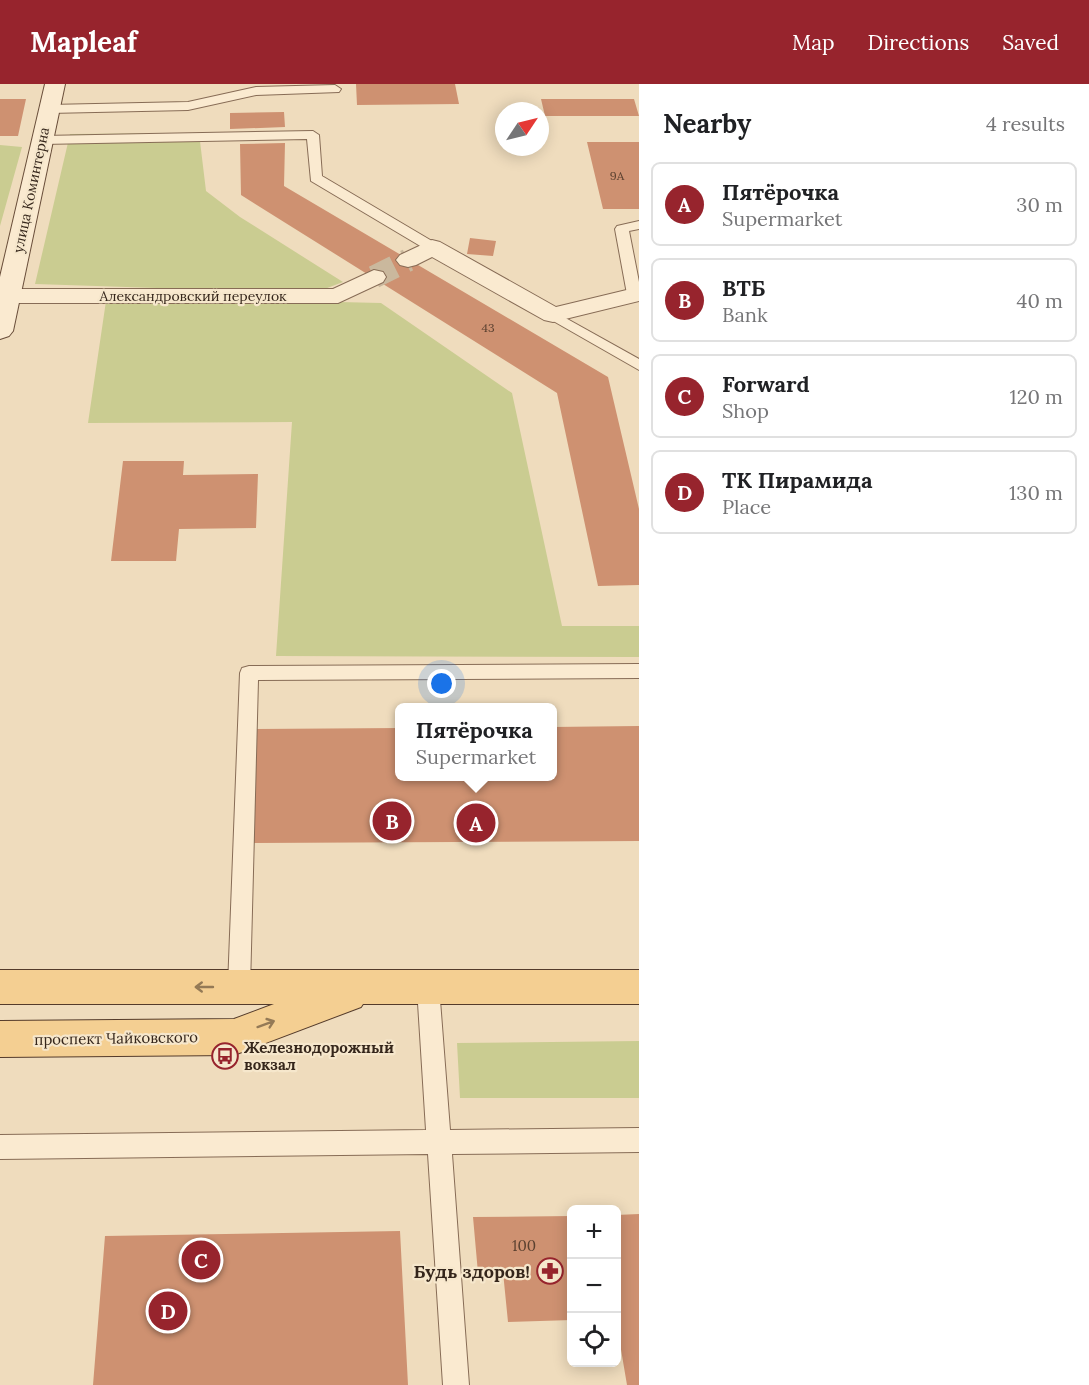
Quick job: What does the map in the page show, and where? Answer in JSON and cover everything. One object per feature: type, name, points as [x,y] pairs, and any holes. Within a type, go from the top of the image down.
[{"type":"main road","name":"проспект Чайковского","points":[[0,987],[639,987]]},
{"type":"main road","name":"проспект Чайковского","points":[[0,1040],[234,1036],[368,987]]},
{"type":"street","name":"улица Коминтерна","points":[[0,331],[4,296],[55,84]]},
{"type":"street","points":[[408,260],[432,247],[553,315],[637,294]]},
{"type":"street","name":"Александровский переулок","points":[[4,296],[338,296],[374,277]]},
{"type":"street","points":[[0,972],[58,987]]},
{"type":"lane","points":[[49,109],[188,106],[256,91],[335,89]]},
{"type":"lane","points":[[42,140],[313,135],[316,178],[432,247]]},
{"type":"lane","points":[[637,294],[622,229],[639,225]]},
{"type":"lane","points":[[553,315],[639,365]]},
{"type":"lane","points":[[239,987],[249,673],[639,671]]},
{"type":"lane","points":[[428,987],[456,1385]]},
{"type":"lane","points":[[0,1147],[639,1140]]},
{"type":"green space","points":[[199,133],[206,191],[240,217],[343,282],[314,293],[35,284],[70,134]]},
{"type":"green space","points":[[0,145],[22,147],[0,226]]},
{"type":"green space","points":[[253,300],[381,303],[512,393],[562,626],[639,626],[639,657],[276,656],[292,422],[88,423],[106,301]]},
{"type":"green space","points":[[639,1041],[639,1098],[460,1098],[457,1043]]},
{"type":"building","points":[[356,84],[455,84],[459,104],[357,105]]},
{"type":"building","points":[[0,99],[26,99],[18,136],[0,136]]},
{"type":"building","points":[[541,99],[634,99],[639,116],[549,116],[549,102],[542,102]]},
{"type":"building","points":[[284,112],[285,127],[230,129],[230,113]]},
{"type":"building","points":[[587,142],[639,142],[639,209],[603,209]]},
{"type":"building","points":[[285,143],[284,186],[608,377],[639,509],[639,585],[598,586],[557,393],[241,195],[240,144]]},
{"type":"building","points":[[470,238],[496,241],[493,256],[467,254]]},
{"type":"building","points":[[123,461],[184,461],[183,475],[258,474],[256,528],[179,529],[176,561],[111,561]]},
{"type":"building","points":[[639,726],[639,841],[253,843],[256,729],[395,728],[395,781],[557,781],[557,727]]},
{"type":"building","points":[[639,1214],[639,1385],[627,1385],[621,1350],[621,1215]]},
{"type":"building","points":[[567,1216],[567,1320],[508,1322],[503,1272],[478,1273],[473,1217]]},
{"type":"building","points":[[400,1231],[408,1385],[93,1385],[105,1236]]},
{"type":"tunnel","points":[[374,277],[408,260]]},
{"type":"place","name":"ВТБ","points":[[392,821]]},
{"type":"place","name":"Пятёрочка","points":[[476,823]]},
{"type":"place","name":"Железнодорожный вокзал","points":[[225,1056]]},
{"type":"place","name":"Forward","points":[[201,1260]]},
{"type":"place","name":"Будь здоров!","points":[[550,1271]]},
{"type":"place","name":"ТК Пирамида","points":[[168,1311]]}]
